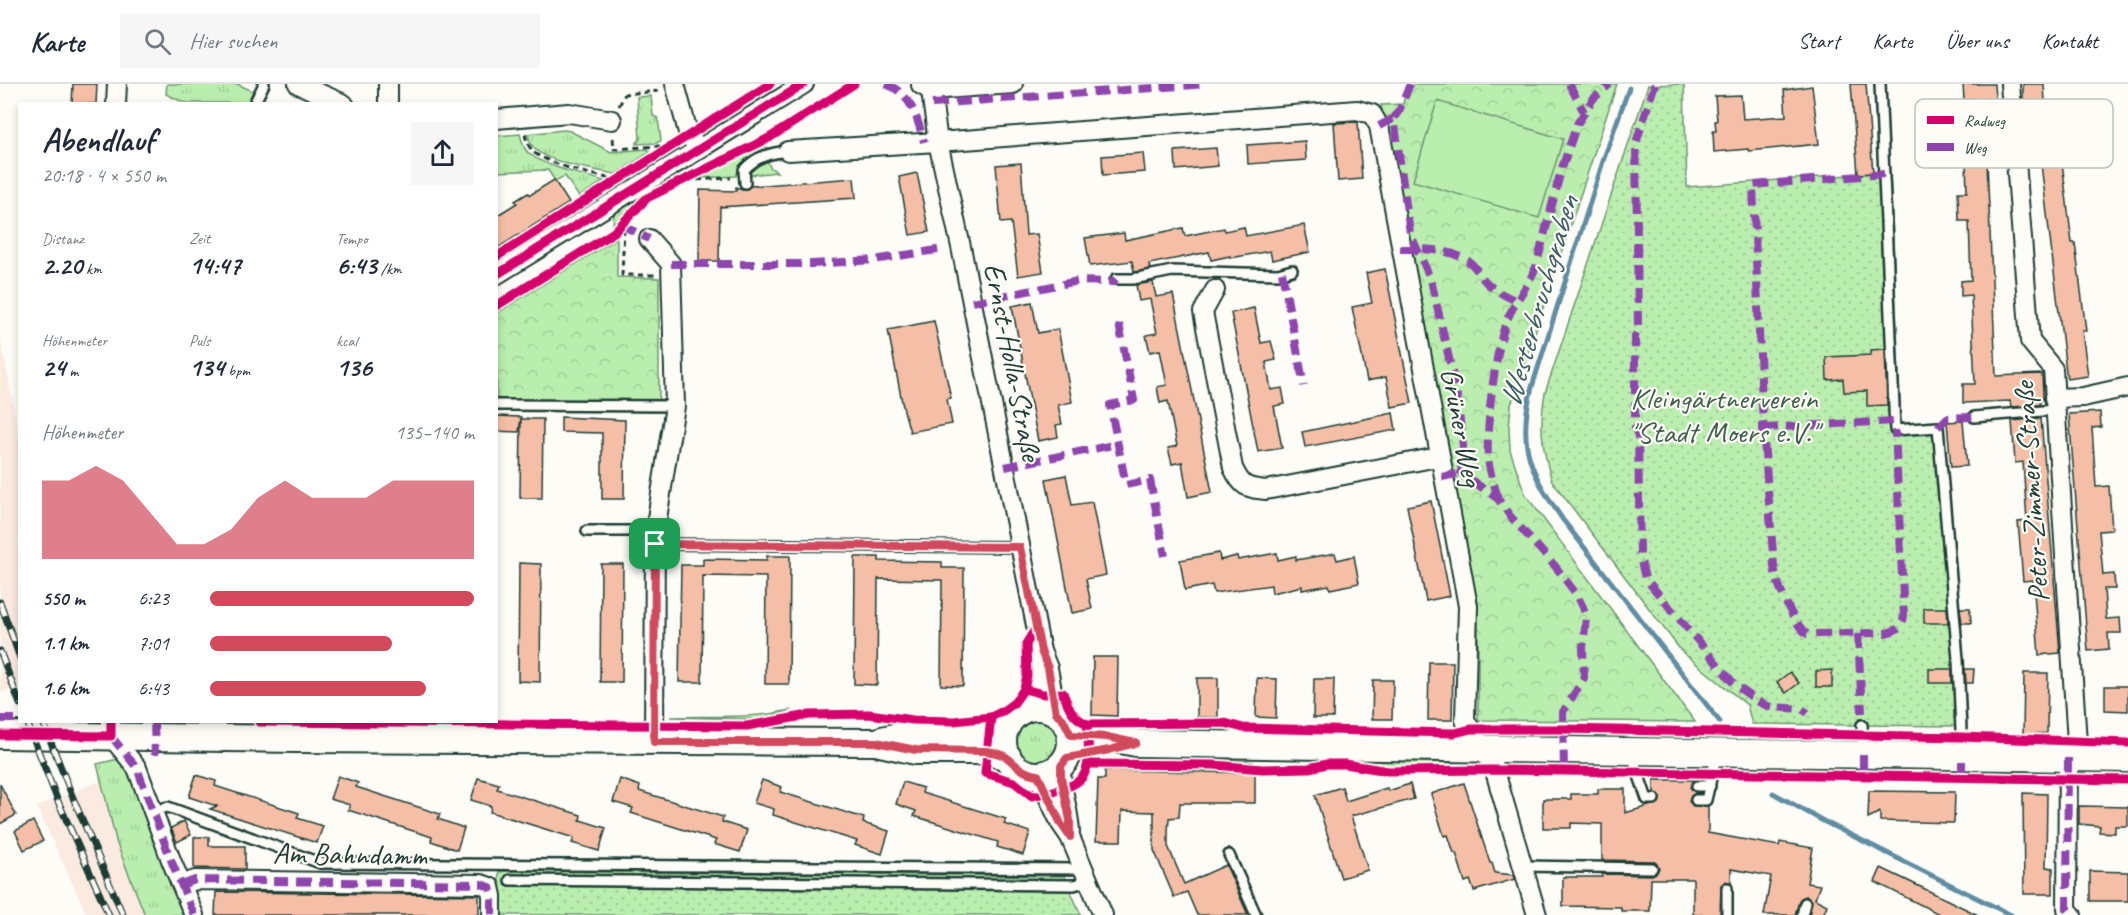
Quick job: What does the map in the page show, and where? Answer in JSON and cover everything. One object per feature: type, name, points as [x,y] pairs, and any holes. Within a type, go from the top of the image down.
[{"type":"main road","points":[[1008,758],[1004,745],[1007,726],[1012,718],[1028,708],[1042,708],[1056,713],[1063,719],[1059,758]]},
{"type":"main road","points":[[876,742],[916,732],[988,730],[1007,726]]},
{"type":"main road","points":[[0,735],[111,729],[654,742],[876,742],[916,750],[986,751],[1008,758],[1020,770],[1059,758],[1107,737],[1136,743],[2128,759]]},
{"type":"street","points":[[116,102],[117,84]]},
{"type":"street","points":[[298,84],[339,102]]},
{"type":"street","points":[[387,84],[388,102]]},
{"type":"street","points":[[498,274],[804,84]]},
{"type":"street","points":[[926,86],[1013,84]]},
{"type":"street","name":"Peter-Zimmer-Straße","points":[[2010,84],[2011,99]]},
{"type":"street","name":"Ernst-Holla-Straße","points":[[926,86],[1041,651],[1048,668],[1056,713]]},
{"type":"street","points":[[676,87],[689,136],[699,148]]},
{"type":"street","name":"Grüner Weg","points":[[938,142],[1357,110],[1371,114],[1378,126],[1438,457],[1468,606],[1466,720],[1494,768],[1538,915]]},
{"type":"street","points":[[498,119],[569,113],[612,120]]},
{"type":"street","points":[[788,151],[938,142]]},
{"type":"street","name":"Peter-Zimmer-Straße","points":[[2017,168],[2030,341],[2053,369],[2073,758],[2067,909],[2072,915]]},
{"type":"street","points":[[649,239],[671,264],[675,406],[655,538],[654,742]]},
{"type":"street","points":[[1216,281],[1203,312],[1233,468],[1239,482],[1250,488],[1266,490],[1438,457]]},
{"type":"street","points":[[2055,404],[2128,387]]},
{"type":"street","name":"Ernst-Holla-Straße","points":[[1028,708],[1041,651]]},
{"type":"street","points":[[111,729],[137,768],[194,915]]},
{"type":"street","points":[[1059,758],[1061,824],[1070,837],[1103,915]]},
{"type":"street","points":[[1059,758],[1070,820],[1070,837]]},
{"type":"street","name":"Am Bahndamm","points":[[182,885],[195,880],[481,884],[490,888],[492,915]]},
{"type":"lane","points":[[255,102],[264,84]]},
{"type":"lane","points":[[1880,84],[1895,430],[1938,427],[1958,659],[1962,756]]},
{"type":"lane","points":[[745,180],[744,170],[751,162],[769,154],[788,151]]},
{"type":"lane","points":[[1116,279],[1133,279],[1172,271],[1216,281],[1292,270]]},
{"type":"lane","points":[[1974,417],[2055,404]]},
{"type":"lane","points":[[498,405],[675,406]]},
{"type":"lane","points":[[586,531],[655,538],[1020,547]]},
{"type":"lane","points":[[1862,725],[1863,755]]},
{"type":"lane","points":[[1635,751],[1635,764],[1647,800],[1654,800]]},
{"type":"lane","points":[[1696,800],[1706,800],[1714,766],[1714,753]]},
{"type":"lane","points":[[1643,786],[1654,786]]},
{"type":"lane","points":[[1696,786],[1710,786]]},
{"type":"lane","points":[[153,811],[168,807],[320,863],[1086,875]]},
{"type":"lane","points":[[1229,855],[1256,915]]},
{"type":"lane","points":[[1522,866],[1652,868]]},
{"type":"lane","points":[[510,880],[1074,885],[1086,875]]},
{"type":"lane","points":[[1727,888],[1727,915]]},
{"type":"lane","points":[[1802,915],[1805,903]]},
{"type":"path","points":[[670,148],[658,146],[614,149],[612,120],[625,94],[676,87]]},
{"type":"path","points":[[523,117],[526,140],[534,153],[569,168],[637,187]]},
{"type":"path","points":[[689,176],[691,180],[745,180]]},
{"type":"path","points":[[624,228],[622,275],[671,275]]},
{"type":"shaded area","points":[[0,335],[18,431],[18,689],[0,692]]},
{"type":"shaded area","points":[[102,780],[117,844],[145,915],[87,915],[37,807]]},
{"type":"green space","points":[[167,84],[237,84],[253,91],[248,102],[183,102],[166,94]]},
{"type":"green space","points":[[1414,84],[1617,84],[1511,405],[1510,450],[1525,494],[1695,722],[1478,720],[1478,610],[1381,105],[1403,104]]},
{"type":"green space","name":"Kleingärtnerverein \"Stadt Moers e.V.\"","points":[[1684,84],[1687,187],[1890,172],[1901,425],[1943,423],[1963,658],[1961,726],[1752,724],[1747,705],[1682,652],[1552,481],[1543,437],[1542,416],[1545,393],[1648,85]]},
{"type":"green space","points":[[651,96],[653,116],[658,118],[661,141],[636,144],[640,139],[637,97]]},
{"type":"green space","points":[[1437,101],[1563,139],[1539,218],[1413,181]]},
{"type":"green space","points":[[564,130],[611,152],[648,149],[650,152],[616,174],[575,166],[543,155],[534,149],[527,134]]},
{"type":"green space","points":[[520,134],[527,151],[538,159],[604,181],[579,197],[565,176],[555,181],[548,170],[498,172],[498,136]]},
{"type":"green space","points":[[767,144],[765,152],[742,163],[736,176],[700,178]]},
{"type":"green space","points":[[767,160],[770,167],[777,172],[750,175],[750,169],[756,163]]},
{"type":"green space","points":[[661,184],[631,206],[613,227],[614,210]]},
{"type":"green space","points":[[617,238],[617,277],[659,278],[659,402],[498,401],[498,312]]},
{"type":"green space","points":[[791,710],[754,719],[670,717],[745,716]]},
{"type":"green space","points":[[1037,721],[1052,728],[1059,743],[1052,758],[1037,765],[1022,758],[1015,743],[1022,728]]},
{"type":"green space","points":[[1970,737],[1998,738],[2016,744],[2058,745],[1997,749],[1991,744],[1970,744]]},
{"type":"green space","points":[[1178,754],[1253,762],[1251,766],[1173,760]]},
{"type":"green space","points":[[127,757],[186,915],[145,915],[117,844],[97,764]]},
{"type":"green space","points":[[1380,759],[1453,761],[1450,766],[1384,766]]},
{"type":"green space","points":[[1879,767],[1958,768],[1958,773],[1871,772]]},
{"type":"green space","points":[[1974,768],[2048,769],[2048,774],[1974,773]]},
{"type":"green space","points":[[499,871],[1064,876],[1081,915],[498,915]]},
{"type":"building","points":[[73,84],[97,84],[96,102],[72,102]]},
{"type":"building","points":[[1851,84],[1866,84],[1873,173],[1858,174]]},
{"type":"building","points":[[1963,84],[1994,84],[1995,99],[1964,99]]},
{"type":"building","points":[[2023,84],[2044,84],[2045,99],[2023,99]]},
{"type":"building","points":[[1812,86],[1819,144],[1714,152],[1713,131],[1716,131],[1715,121],[1717,121],[1715,96],[1741,95],[1743,119],[1786,116],[1784,90]]},
{"type":"building","points":[[1358,122],[1362,179],[1338,181],[1334,123]]},
{"type":"building","points":[[1305,141],[1306,160],[1248,164],[1247,145]]},
{"type":"building","points":[[1216,148],[1218,166],[1176,170],[1175,151]]},
{"type":"building","points":[[1143,153],[1145,172],[1103,175],[1102,156]]},
{"type":"building","points":[[1021,163],[1026,235],[1037,234],[1043,272],[1018,276],[1011,222],[1001,223],[996,165]]},
{"type":"building","points":[[1966,168],[1987,168],[1996,376],[2042,374],[2043,399],[2040,399],[2040,405],[2011,407],[2010,401],[1963,403],[1963,384],[1975,384],[1971,295],[1961,296],[1961,281],[1971,280],[1969,221],[1959,221],[1958,192],[1967,192]]},
{"type":"building","points":[[2041,168],[2063,168],[2086,331],[2082,331],[2088,376],[2067,379]]},
{"type":"building","points":[[917,173],[929,232],[910,235],[899,177]]},
{"type":"building","points":[[854,178],[856,198],[720,207],[719,261],[699,261],[700,190],[736,191],[736,187],[745,190],[751,186]]},
{"type":"building","points":[[554,180],[569,203],[498,248],[498,215],[517,203],[515,201],[528,193],[530,195]]},
{"type":"building","points":[[1304,225],[1310,252],[1272,260],[1270,251],[1211,260],[1209,252],[1149,264],[1150,269],[1134,272],[1132,261],[1090,266],[1085,238],[1124,233],[1125,240],[1183,228],[1185,236],[1224,228],[1225,231],[1244,227],[1246,236]]},
{"type":"building","points":[[1385,269],[1412,403],[1392,407],[1386,377],[1367,381],[1352,307],[1372,303],[1366,273]]},
{"type":"building","points":[[1153,282],[1156,297],[1173,294],[1212,492],[1188,497],[1182,462],[1172,464],[1168,448],[1177,446],[1168,401],[1160,403],[1157,387],[1167,385],[1160,350],[1150,352],[1146,335],[1157,333],[1150,299],[1139,301],[1136,285]]},
{"type":"building","points":[[1032,302],[1038,333],[1058,329],[1072,402],[1058,405],[1062,424],[1056,425],[1058,437],[1038,441],[1012,306]]},
{"type":"building","points":[[1254,308],[1261,343],[1271,341],[1276,360],[1266,362],[1271,390],[1282,388],[1285,404],[1274,406],[1282,448],[1258,452],[1231,313]]},
{"type":"building","points":[[934,321],[951,398],[947,399],[952,424],[910,432],[888,330]]},
{"type":"building","points":[[1885,349],[1887,405],[1867,406],[1867,391],[1844,392],[1843,379],[1827,380],[1826,357],[1871,355],[1871,350]]},
{"type":"building","points":[[2100,412],[2101,427],[2092,428],[2096,487],[2109,486],[2112,530],[2099,531],[2103,575],[2114,574],[2115,589],[2104,589],[2106,619],[2120,618],[2121,633],[2108,633],[2109,649],[2088,651],[2069,414]]},
{"type":"building","points":[[1393,413],[1396,430],[1305,447],[1302,432]]},
{"type":"building","points":[[498,416],[521,417],[519,432],[498,431]]},
{"type":"building","points":[[561,417],[625,420],[624,499],[602,499],[602,433],[561,432]]},
{"type":"building","points":[[2041,418],[2060,653],[2039,655],[2033,580],[2023,581],[2018,522],[2027,521],[2023,462],[2015,463],[2012,421]]},
{"type":"building","points":[[521,419],[543,419],[542,498],[520,498]]},
{"type":"building","points":[[1963,421],[1967,466],[1951,467],[1947,422]]},
{"type":"building","points":[[1066,475],[1072,505],[1092,502],[1106,575],[1086,579],[1092,609],[1072,613],[1046,479]]},
{"type":"building","points":[[1431,501],[1450,596],[1426,601],[1407,506]]},
{"type":"building","points":[[1219,553],[1220,560],[1237,556],[1238,560],[1277,553],[1278,560],[1296,556],[1296,560],[1335,553],[1337,560],[1354,556],[1359,583],[1330,589],[1329,585],[1302,590],[1302,586],[1272,593],[1271,585],[1214,593],[1212,585],[1185,590],[1180,560]]},
{"type":"building","points":[[767,556],[790,556],[789,684],[765,684],[766,577],[703,576],[702,682],[679,682],[681,565],[703,565],[703,559],[767,560]]},
{"type":"building","points":[[855,557],[879,557],[879,561],[942,562],[942,568],[964,568],[963,686],[941,685],[942,580],[878,579],[877,685],[854,684]]},
{"type":"building","points":[[519,563],[541,564],[540,682],[518,681]]},
{"type":"building","points":[[601,564],[623,564],[622,682],[600,682]]},
{"type":"building","points":[[1924,608],[1947,608],[1948,623],[1924,623]]},
{"type":"building","points":[[1960,608],[1970,608],[1971,623],[1962,623]]},
{"type":"building","points":[[1093,657],[1118,657],[1117,716],[1092,715]]},
{"type":"building","points":[[1429,662],[1453,662],[1452,720],[1428,720]]},
{"type":"building","points":[[1929,669],[1952,669],[1952,683],[1929,683]]},
{"type":"building","points":[[1965,669],[1974,669],[1973,683],[1966,683]]},
{"type":"building","points":[[1832,670],[1832,687],[1816,687],[1816,671]]},
{"type":"building","points":[[1790,672],[1799,683],[1786,693],[1777,682]]},
{"type":"building","points":[[2024,673],[2048,673],[2047,733],[2023,734]]},
{"type":"building","points":[[1197,678],[1218,678],[1218,717],[1197,717]]},
{"type":"building","points":[[1257,678],[1277,679],[1276,718],[1256,717]]},
{"type":"building","points":[[1314,679],[1334,679],[1333,718],[1313,718]]},
{"type":"building","points":[[1373,680],[1393,680],[1392,719],[1372,719]]},
{"type":"building","points":[[2105,686],[2128,686],[2128,711],[2105,710]]},
{"type":"building","points":[[1105,770],[1255,773],[1255,803],[1180,803],[1179,817],[1169,818],[1168,831],[1168,846],[1184,884],[1226,865],[1248,915],[1197,915],[1187,892],[1174,897],[1154,850],[1154,812],[1122,811],[1121,841],[1096,841],[1098,779],[1105,779]]},
{"type":"building","points":[[196,775],[216,781],[215,786],[299,813],[297,818],[323,826],[317,843],[210,809],[217,806],[189,797]]},
{"type":"building","points":[[338,776],[358,783],[356,787],[440,814],[438,819],[464,828],[457,850],[431,841],[432,837],[348,810],[350,805],[330,799]]},
{"type":"building","points":[[478,778],[499,784],[497,789],[581,815],[580,820],[606,828],[599,851],[572,843],[574,838],[490,812],[491,806],[471,800]]},
{"type":"building","points":[[620,779],[640,786],[639,791],[723,817],[722,822],[747,830],[740,852],[714,844],[716,840],[631,813],[633,808],[613,802]]},
{"type":"building","points":[[762,780],[782,787],[780,792],[864,818],[863,823],[889,831],[882,854],[855,845],[857,841],[773,815],[774,809],[754,803]]},
{"type":"building","points":[[1654,780],[1694,780],[1690,787],[1696,793],[1689,801],[1693,806],[1708,806],[1708,833],[1779,846],[1780,842],[1813,848],[1807,883],[1820,885],[1815,899],[1827,905],[1823,915],[1809,915],[1812,902],[1806,896],[1800,899],[1795,915],[1764,915],[1771,876],[1731,869],[1731,883],[1726,881],[1721,885],[1720,915],[1693,915],[1693,879],[1651,879],[1650,911],[1621,911],[1621,907],[1563,906],[1563,877],[1602,877],[1602,874],[1652,875],[1659,868],[1652,861],[1602,860],[1602,824],[1571,823],[1571,828],[1543,828],[1543,799],[1571,799],[1571,794],[1598,794],[1598,789],[1625,789],[1625,813],[1659,803],[1660,796],[1654,792]]},
{"type":"building","points":[[903,782],[923,788],[922,793],[1006,819],[1004,824],[1030,832],[1023,855],[997,847],[998,842],[914,816],[916,811],[896,804]]},
{"type":"building","points":[[1464,783],[1495,873],[1514,875],[1515,879],[1474,891],[1470,880],[1465,882],[1448,835],[1444,836],[1431,794]]},
{"type":"building","points":[[0,784],[16,815],[0,824]]},
{"type":"building","points":[[1410,784],[1414,799],[1351,816],[1368,870],[1341,878],[1315,795],[1342,787],[1346,801],[1387,788],[1388,791]]},
{"type":"building","points":[[1869,791],[1955,792],[1954,823],[1880,821],[1880,812],[1868,818]]},
{"type":"building","points":[[2023,793],[2047,794],[2046,867],[2053,868],[2053,894],[2024,894]]},
{"type":"building","points":[[2079,806],[2128,807],[2128,826],[2115,826],[2115,833],[2099,832],[2100,826],[2079,824]]},
{"type":"building","points":[[33,821],[43,841],[24,850],[15,831]]},
{"type":"building","points":[[184,821],[191,835],[177,842],[171,828]]},
{"type":"building","points":[[194,837],[209,837],[209,846],[245,846],[245,869],[194,868]]},
{"type":"building","points":[[1881,868],[1978,915],[1941,915],[1875,882]]},
{"type":"building","points":[[2090,871],[2128,872],[2128,901],[2090,901]]},
{"type":"building","points":[[216,892],[479,895],[479,915],[215,915]]},
{"type":"waterway","name":"Westerbruchgraben","points":[[1629,88],[1605,155],[1532,387],[1527,407],[1526,442],[1542,488],[1563,520],[1720,722]]},
{"type":"waterway","name":"Westerbruchgraben","points":[[1773,793],[1825,822],[2011,915]]},
{"type":"railway","points":[[0,602],[18,652]]},
{"type":"railway","points":[[0,651],[18,699]]},
{"type":"railway","points":[[27,723],[57,799],[109,915]]},
{"type":"railway","points":[[43,723],[123,915]]},
{"type":"marked path","points":[[886,84],[895,88],[908,100],[924,142]]},
{"type":"marked path","points":[[932,104],[1207,84]]},
{"type":"marked path","points":[[1410,84],[1394,118],[1410,233],[1431,280],[1456,389],[1463,446],[1461,473],[1498,499],[1577,595],[1586,618],[1583,647],[1584,678],[1563,712],[1564,772]]},
{"type":"marked path","points":[[1569,84],[1584,112]]},
{"type":"marked path","points":[[1498,499],[1489,463],[1488,427],[1492,388],[1503,333],[1510,313],[1536,267],[1560,174],[1577,124],[1593,99],[1610,84]]},
{"type":"marked path","points":[[1655,84],[1636,143],[1638,331],[1635,336],[1635,428],[1638,436],[1640,557],[1645,578],[1735,685],[1770,707],[1802,709],[1808,713]]},
{"type":"marked path","points":[[1379,126],[1394,118]]},
{"type":"marked path","points":[[1884,174],[1753,185],[1763,428],[1774,566],[1786,603],[1796,622],[1807,634],[1886,633],[1896,629],[1902,623],[1904,616],[1895,430]]},
{"type":"marked path","points":[[622,225],[649,239]]},
{"type":"marked path","points":[[671,264],[812,264],[874,260],[943,249]]},
{"type":"marked path","points":[[1400,249],[1435,250],[1461,257],[1471,263],[1493,288],[1518,302]]},
{"type":"marked path","points":[[1282,272],[1304,386]]},
{"type":"marked path","points":[[972,302],[1078,281],[1113,282],[1116,279]]},
{"type":"marked path","points":[[1119,324],[1134,400],[1110,405],[1126,485],[1150,480],[1165,556]]},
{"type":"marked path","points":[[1938,427],[1947,418],[1974,417]]},
{"type":"marked path","points":[[1763,428],[1895,421]]},
{"type":"marked path","points":[[1005,467],[1118,444]]},
{"type":"marked path","points":[[1442,477],[1461,473]]},
{"type":"marked path","points":[[1858,634],[1862,713]]},
{"type":"marked path","points":[[0,719],[18,719]]},
{"type":"marked path","points":[[154,723],[155,755]]},
{"type":"marked path","points":[[111,736],[137,768],[194,915]]},
{"type":"marked path","points":[[1863,755],[1863,775]]},
{"type":"marked path","points":[[1962,756],[1962,776]]},
{"type":"marked path","points":[[2068,758],[2067,909],[2072,915]]},
{"type":"marked path","points":[[182,885],[195,880],[481,884],[490,887],[492,915]]},
{"type":"cycle path","points":[[498,256],[770,84]]},
{"type":"cycle path","points":[[498,274],[804,84]]},
{"type":"cycle path","points":[[498,305],[614,232],[647,198],[769,138],[854,84]]},
{"type":"cycle path","points":[[381,723],[747,726],[809,715],[869,714],[913,720],[954,721],[991,717],[1014,703],[1024,689],[1027,676],[1026,644],[1036,628]]},
{"type":"cycle path","points":[[991,717],[985,773],[1014,782],[1032,796],[1075,784],[1086,770],[1087,724],[1072,712],[1063,693],[1043,694],[1024,689]]},
{"type":"cycle path","points":[[0,735],[111,736],[111,723]]},
{"type":"cycle path","points":[[1087,724],[1225,723],[1243,728],[1455,733],[1471,729],[1563,729],[1961,737],[2128,743]]},
{"type":"cycle path","points":[[1088,764],[1214,765],[1262,769],[1309,768],[1327,764],[1345,764],[1388,771],[1494,770],[2128,780]]},
{"type":"route","points":[[655,544],[1020,547],[1056,713],[1068,726],[1071,735],[1107,737],[1136,743],[1067,758],[1061,766],[1063,789],[1070,820],[1070,837],[1061,824],[1038,775],[1020,770],[1008,758],[997,753],[916,750],[876,742],[654,742],[655,544]]}]
